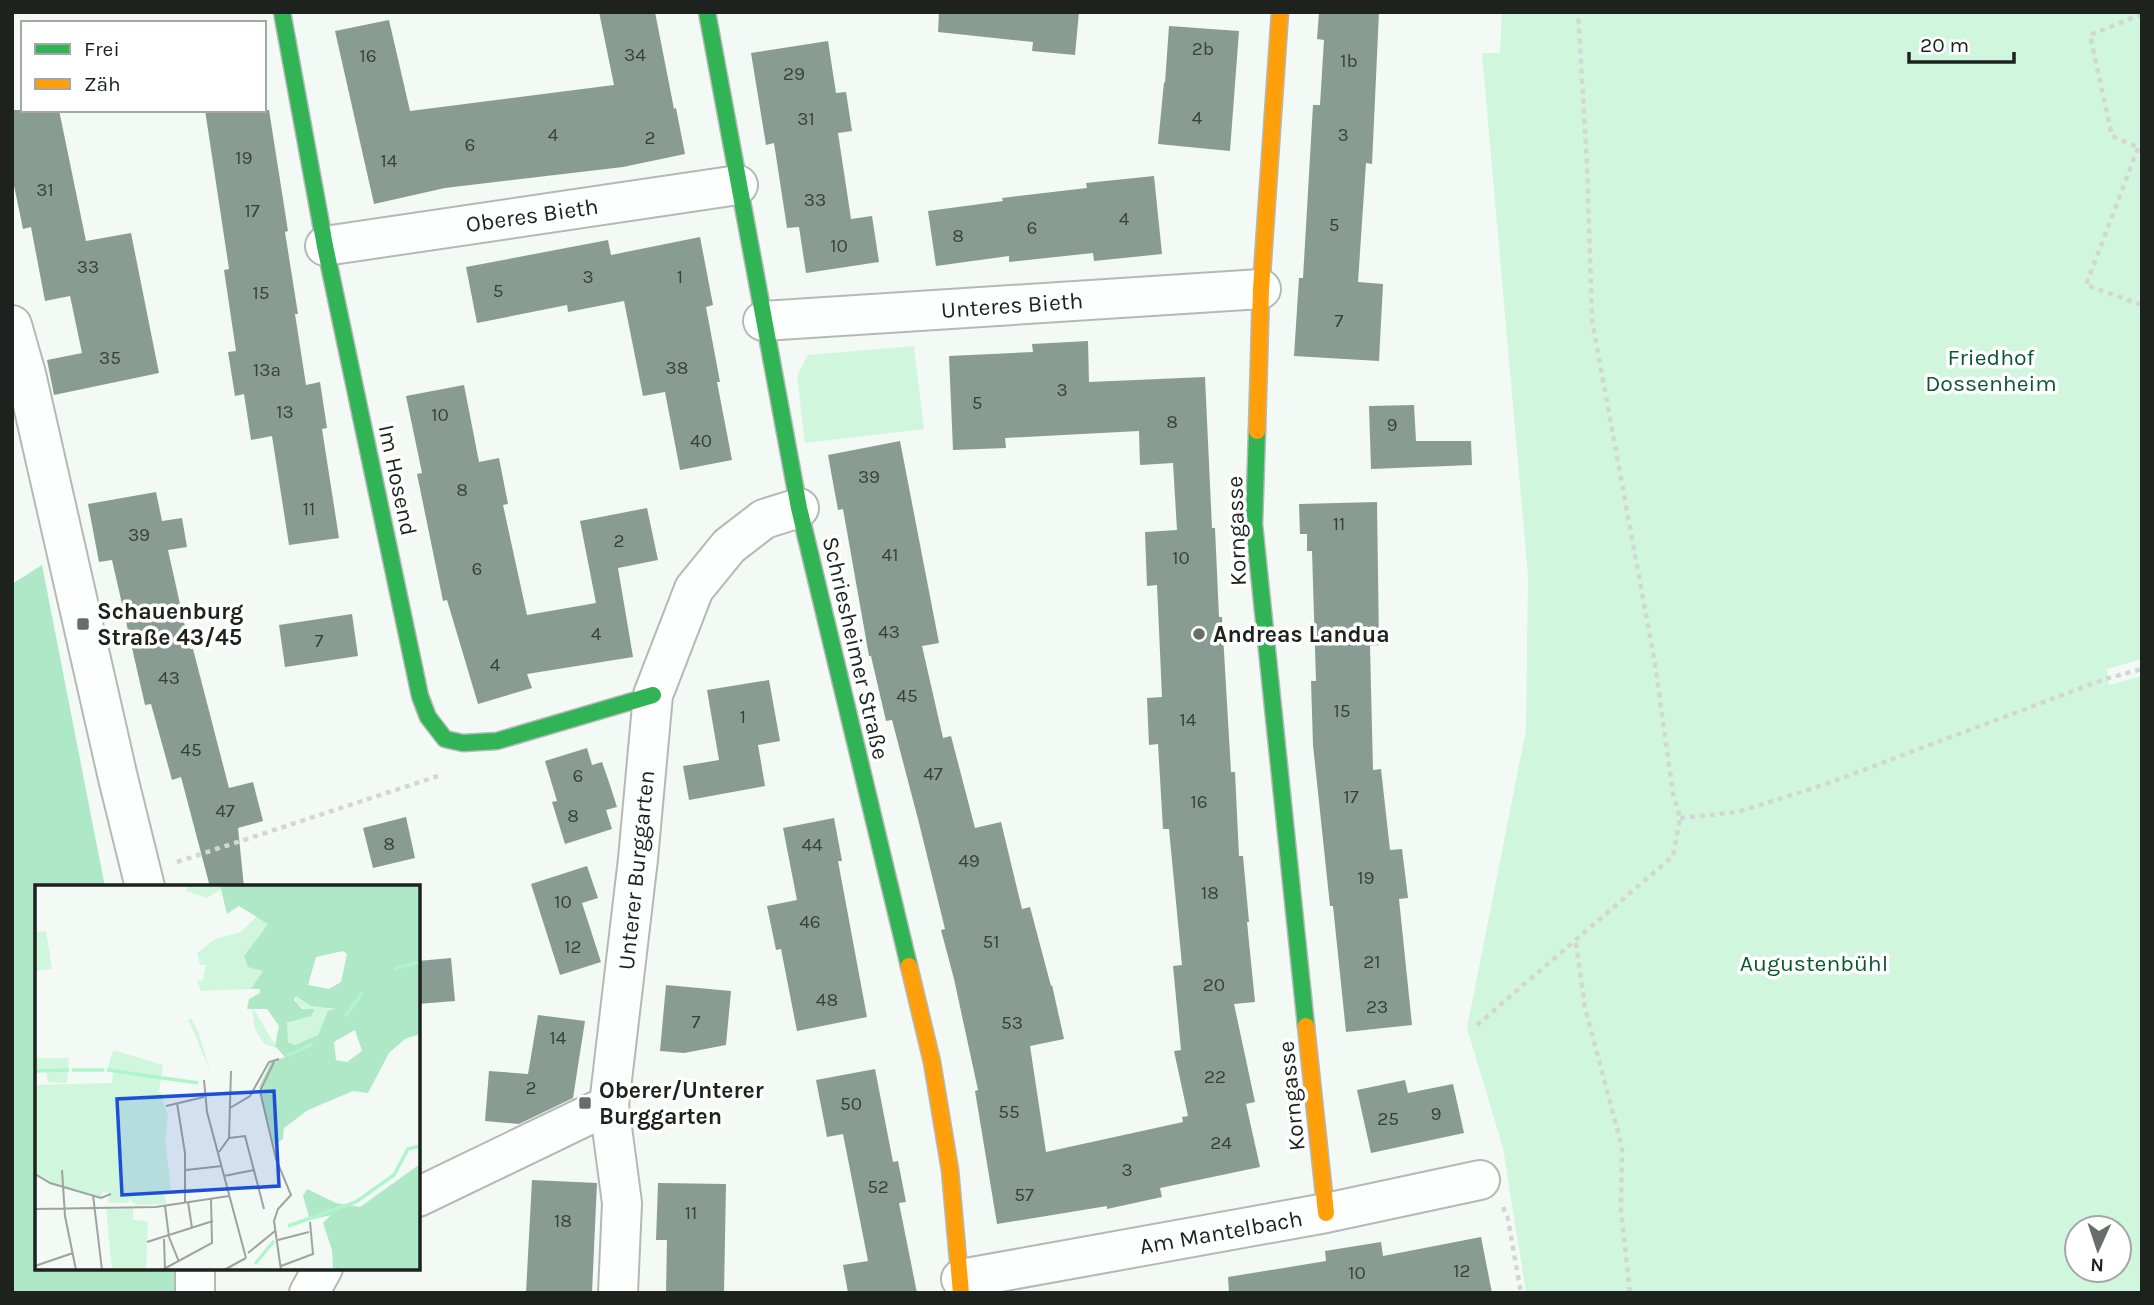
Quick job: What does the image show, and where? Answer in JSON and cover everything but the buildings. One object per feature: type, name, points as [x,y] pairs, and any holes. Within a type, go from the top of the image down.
[{"type":"street","name":"Im Hosend","points":[[282,12],[325,246],[420,696],[428,717],[445,739],[463,743],[497,741],[653,695]]},
{"type":"street","name":"Schriesheimer Straße","points":[[707,12],[799,508],[932,1062],[950,1170],[961,1286]]},
{"type":"street","name":"Korngasse","points":[[1280,12],[1261,289],[1254,524],[1326,1213]]},
{"type":"street","name":"Oberes Bieth","points":[[325,246],[738,185]]},
{"type":"street","name":"Unteres Bieth","points":[[763,321],[1261,289]]},
{"type":"street","points":[[12,325],[29,387],[115,765],[159,875]]},
{"type":"street","name":"Unterer Burggarten","points":[[618,1293],[622,1203],[609,1105],[638,859],[653,695],[694,589],[729,546],[764,519],[799,508]]},
{"type":"street","points":[[420,1196],[609,1105]]},
{"type":"street","name":"Am Mantelbach","points":[[961,1286],[1480,1180]]},
{"type":"street","points":[[195,1270],[195,1293]]},
{"type":"street","points":[[309,1293],[322,1270]]},
{"type":"path","points":[[1477,1025],[1673,856],[1680,818],[1674,794],[1656,664],[1592,320],[1578,12]]},
{"type":"path","points":[[2142,14],[2090,35],[2112,136],[2140,148],[2086,285],[2142,305]]},
{"type":"path","points":[[1680,818],[1738,812],[1826,783],[2105,679],[2142,668]]},
{"type":"path","points":[[159,875],[450,772]]},
{"type":"path","points":[[1576,942],[1585,1008],[1622,1147],[1621,1210],[1630,1293]]},
{"type":"path","points":[[1480,1180],[1502,1205],[1508,1219],[1521,1293]]},
{"type":"green space","name":"Augustenbühl","points":[[1502,12],[2142,12],[2142,659],[2107,669],[2109,685],[2142,676],[2142,1293],[1526,1293],[1503,1148],[1467,1028],[1526,730],[1528,576],[1482,53],[1500,53]]},
{"type":"green space","points":[[914,346],[924,429],[805,443],[797,376],[808,355]]},
{"type":"green space","points":[[42,565],[105,885],[35,885],[35,1270],[180,1270],[184,1293],[12,1293],[12,584]]},
{"type":"traffic: fast","points":[[282,12],[325,246],[420,696],[428,717],[445,739],[463,743],[497,741],[653,695]]},
{"type":"traffic: fast","points":[[707,12],[799,508],[909,966]]},
{"type":"traffic: fast","points":[[1257,431],[1254,524],[1306,1026]]},
{"type":"traffic: slow","points":[[1257,431],[1261,289],[1280,12]]},
{"type":"traffic: slow","points":[[909,966],[932,1062],[950,1170],[961,1293]]},
{"type":"traffic: slow","points":[[1306,1026],[1326,1213]]},
{"type":"place","name":"Schauenburg Straße 43/45","points":[[83,624]]},
{"type":"place","name":"Andreas Landua","points":[[1199,634]]},
{"type":"place","name":"Oberer/Unterer Burggarten","points":[[585,1103]]},
{"type":"park label","name":"Friedhof Dossenheim","points":[[1991,370]]}]
